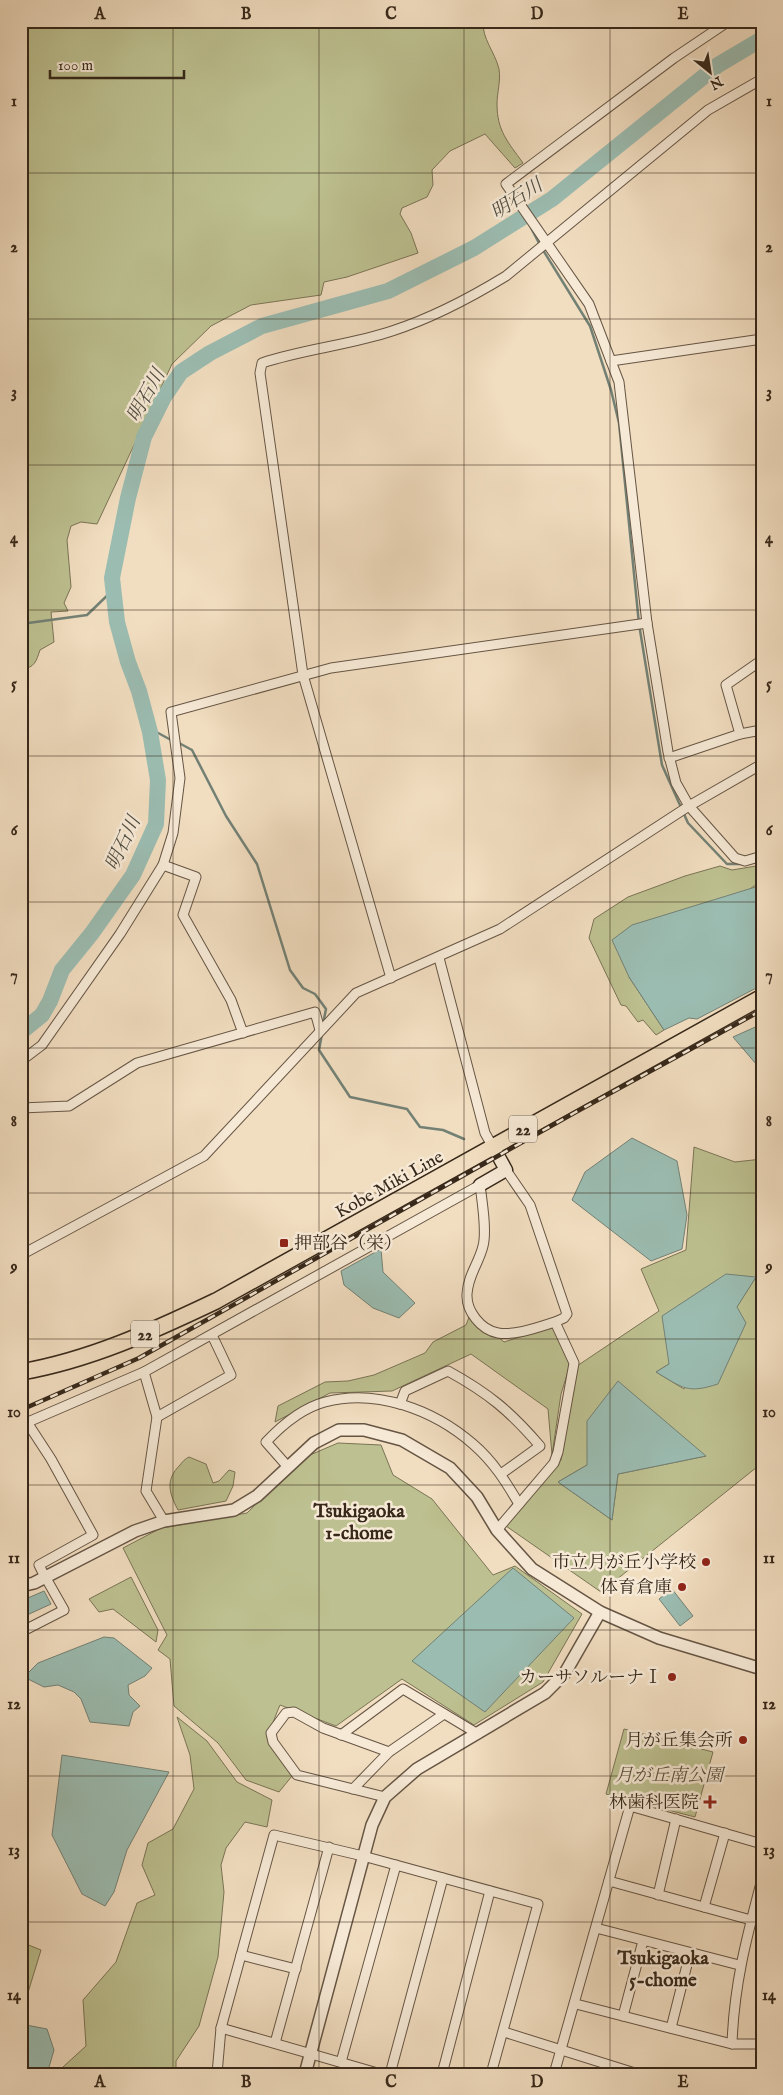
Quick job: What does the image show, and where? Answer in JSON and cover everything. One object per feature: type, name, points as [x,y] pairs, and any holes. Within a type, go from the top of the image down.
[{"type":"main road","name":"Kobe Miki Line","points":[[21,1372],[43,1368],[137,1338],[216,1301],[494,1148],[762,997]]},
{"type":"main road","points":[[480,1185],[506,1170],[494,1148]]},
{"type":"street","points":[[729,21],[687,48],[506,184],[589,304],[619,382],[646,624],[669,758],[676,783],[689,806],[735,858],[745,861],[762,856]]},
{"type":"street","points":[[391,978],[304,676],[260,373],[262,363],[391,332],[432,317],[506,276],[708,110],[762,79]]},
{"type":"street","points":[[611,361],[762,340]]},
{"type":"street","points":[[21,1061],[42,1045],[114,942],[163,865],[173,833],[180,778],[171,712],[331,668],[646,624]]},
{"type":"street","points":[[740,734],[726,685],[762,660]]},
{"type":"street","points":[[669,758],[756,730],[762,736]]},
{"type":"street","points":[[21,1255],[204,1156],[356,993],[500,929],[689,806],[762,764]]},
{"type":"street","points":[[163,865],[196,877],[183,915],[231,1000],[243,1033]]},
{"type":"street","points":[[438,958],[485,1133],[494,1148]]},
{"type":"street","points":[[21,1108],[70,1106],[137,1063],[315,1012],[320,1030]]},
{"type":"street","points":[[28,1422],[144,1372],[480,1185],[484,1212],[483,1246],[470,1275],[467,1296],[471,1312],[478,1322],[498,1333],[520,1331],[564,1318],[566,1314],[545,1244],[530,1205],[506,1170]]},
{"type":"street","points":[[497,1530],[554,1463],[558,1452],[574,1364],[555,1322]]},
{"type":"street","points":[[157,1417],[231,1375],[212,1335]]},
{"type":"street","points":[[400,1404],[405,1392],[448,1371],[483,1390],[515,1416],[540,1446],[501,1474]]},
{"type":"street","points":[[144,1372],[157,1417],[146,1491],[164,1521]]},
{"type":"street","points":[[288,1467],[266,1442],[296,1415],[324,1402],[362,1397],[400,1404],[443,1423],[473,1444],[501,1474],[519,1504]]},
{"type":"street","points":[[21,1413],[93,1536],[40,1565],[64,1610],[21,1632]]},
{"type":"street","points":[[21,1586],[46,1578],[135,1531],[164,1521],[234,1510],[257,1496],[314,1442],[339,1430],[364,1430],[402,1440],[450,1468],[477,1497],[497,1530],[532,1569],[600,1612],[660,1638],[762,1669]]},
{"type":"street","points":[[305,2074],[372,1825],[386,1797],[417,1769],[545,1693],[565,1673],[600,1612]]},
{"type":"street","points":[[341,1735],[403,1689],[478,1734]]},
{"type":"street","points":[[386,1797],[297,1775],[273,1742],[271,1733],[286,1713],[294,1712],[315,1725],[389,1752]]},
{"type":"street","points":[[353,1789],[389,1752],[444,1714]]},
{"type":"street","points":[[554,2074],[576,2004],[630,1806],[762,1844]]},
{"type":"street","points":[[658,1895],[676,1819]]},
{"type":"street","points":[[704,1907],[725,1833]]},
{"type":"street","points":[[217,2074],[221,2028],[274,1835],[329,1847],[538,1904],[491,2074]]},
{"type":"street","points":[[275,2043],[329,1847]]},
{"type":"street","points":[[341,2062],[396,1865]]},
{"type":"street","points":[[390,2074],[443,1878]]},
{"type":"street","points":[[732,2044],[733,2010],[740,1966],[762,1879]]},
{"type":"street","points":[[609,1881],[751,1920]]},
{"type":"street","points":[[442,2074],[490,1891]]},
{"type":"street","points":[[596,1928],[740,1966]]},
{"type":"street","points":[[623,2016],[643,1941]]},
{"type":"street","points":[[671,2028],[690,1952]]},
{"type":"street","points":[[241,1955],[296,1969]]},
{"type":"street","points":[[576,2004],[732,2044],[762,2044]]},
{"type":"street","points":[[221,2028],[381,2074]]},
{"type":"street","points":[[504,2032],[562,2050],[606,2069],[638,2074]]},
{"type":"green space","points":[[21,21],[483,21],[487,40],[499,69],[500,78],[497,104],[499,122],[504,136],[523,163],[515,168],[485,134],[450,151],[432,170],[433,185],[427,197],[402,208],[400,214],[411,233],[418,253],[347,277],[324,282],[321,295],[251,305],[211,326],[172,364],[97,524],[81,522],[71,526],[67,540],[71,587],[64,603],[68,611],[51,612],[54,642],[40,650],[32,666],[21,670]]},
{"type":"green space","points":[[762,865],[762,885],[754,886],[629,977],[664,1030],[656,1035],[643,1020],[638,1022],[626,1006],[621,1005],[589,938],[594,919],[628,897],[685,876],[720,866],[732,870]]},
{"type":"green space","points":[[694,1147],[735,1162],[762,1159],[762,1463],[601,1592],[506,1526],[561,1460],[577,1366],[659,1311],[641,1269],[686,1250]],"holes":[[[756,1277],[684,1389],[656,1372],[669,1364]],[[706,1456],[618,1474],[612,1520],[558,1482],[587,1465]]]},
{"type":"green space","points":[[471,1312],[504,1342],[555,1326],[570,1365],[561,1394],[552,1455],[548,1409],[471,1354],[392,1391],[330,1393],[275,1422],[278,1406],[325,1382],[348,1381],[374,1375],[425,1353],[433,1342],[466,1325]]},
{"type":"green space","points":[[338,1443],[381,1445],[393,1475],[432,1499],[493,1575],[515,1566],[582,1614],[543,1682],[474,1725],[402,1679],[336,1726],[280,1705],[271,1728],[271,1743],[273,1749],[292,1776],[279,1792],[246,1780],[218,1743],[174,1706],[170,1659],[158,1650],[167,1635],[123,1548],[161,1528],[247,1513],[303,1458]]},
{"type":"green space","points":[[189,1457],[206,1464],[213,1483],[219,1481],[229,1470],[235,1472],[233,1486],[226,1501],[178,1510],[172,1498],[170,1481],[175,1471]]},
{"type":"green space","points":[[131,1577],[158,1630],[156,1642],[113,1609],[99,1612],[89,1599]]},
{"type":"green space","points":[[177,1717],[207,1741],[237,1782],[272,1800],[267,1827],[245,1822],[226,1848],[221,1865],[224,1892],[218,1957],[199,2026],[176,2061],[176,2074],[62,2074],[63,2067],[86,2046],[83,2000],[116,1962],[137,1903],[155,1895],[142,1865],[148,1843],[173,1829],[194,1789],[190,1755]]},
{"type":"green space","name":"月が丘南公園","points":[[624,1729],[713,1752],[695,1817],[606,1794]]},
{"type":"green space","points":[[21,1942],[41,1950],[26,1999],[21,2002]]},
{"type":"water","points":[[762,885],[762,985],[697,1019],[689,1018],[664,1030],[629,977],[612,940],[632,925]]},
{"type":"water","points":[[762,1024],[762,1071],[733,1037]]},
{"type":"water","points":[[632,1138],[677,1161],[687,1215],[682,1249],[651,1261],[572,1200],[585,1172]]},
{"type":"water","points":[[381,1249],[383,1272],[415,1303],[399,1318],[373,1308],[344,1285],[341,1271]]},
{"type":"water","points":[[726,1274],[756,1277],[737,1307],[746,1323],[718,1384],[699,1389],[686,1388],[656,1372],[669,1364],[662,1316]]},
{"type":"water","points":[[618,1381],[706,1456],[618,1474],[612,1520],[558,1482],[587,1465],[587,1421]]},
{"type":"water","points":[[513,1568],[574,1618],[485,1712],[412,1661]]},
{"type":"water","points":[[672,1589],[693,1616],[680,1626],[659,1599]]},
{"type":"water","points":[[44,1591],[51,1604],[27,1615],[21,1601]]},
{"type":"water","points":[[104,1637],[114,1638],[152,1668],[145,1676],[128,1685],[129,1695],[140,1706],[133,1712],[129,1726],[90,1722],[81,1699],[74,1692],[58,1685],[44,1687],[24,1677],[38,1663]]},
{"type":"water","points":[[62,1755],[169,1772],[127,1850],[114,1892],[105,1906],[82,1894],[52,1835]]},
{"type":"water","points":[[21,2024],[47,2029],[54,2050],[47,2074],[21,2074]]},
{"type":"waterway","name":"明石川","points":[[21,1032],[42,1015],[50,1001],[62,970],[92,933],[133,875],[156,824],[158,780],[150,732],[117,622],[112,578],[128,498],[144,437],[164,397],[181,372],[210,353],[262,326],[388,291],[474,248],[552,199],[718,65],[762,39]]},
{"type":"waterway","points":[[529,224],[540,245]]},
{"type":"waterway","points":[[543,250],[590,326],[611,390],[619,423],[639,624],[662,765],[688,823],[727,864],[745,864]]},
{"type":"waterway","points":[[21,624],[87,615],[114,589]]},
{"type":"waterway","points":[[149,728],[171,740]]},
{"type":"waterway","points":[[179,743],[192,750],[226,816],[257,864],[290,970],[303,988],[315,994],[326,1009],[323,1024]]},
{"type":"waterway","points":[[751,863],[762,862]]},
{"type":"waterway","points":[[322,1034],[319,1050],[350,1097],[407,1109],[420,1127],[443,1130],[464,1139]]},
{"type":"waterway","points":[[759,2074],[757,2044],[762,1994]]},
{"type":"railway","points":[[21,1410],[139,1358],[574,1113],[762,1010]]},
{"type":"place","name":"押部谷（栄）","points":[[284,1243]]},
{"type":"place","name":"市立月が丘小学校","points":[[706,1562]]},
{"type":"place","name":"体育倉庫","points":[[682,1587]]},
{"type":"place","name":"カーサソルーナⅠ","points":[[672,1677]]},
{"type":"place","name":"月が丘集会所","points":[[743,1740]]},
{"type":"place","name":"林歯科医院","points":[[710,1802]]},
{"type":"district","name":"Tsukigaoka 1-chome","points":[[359,1521]]},
{"type":"district","name":"Tsukigaoka 5-chome","points":[[663,1968]]}]
